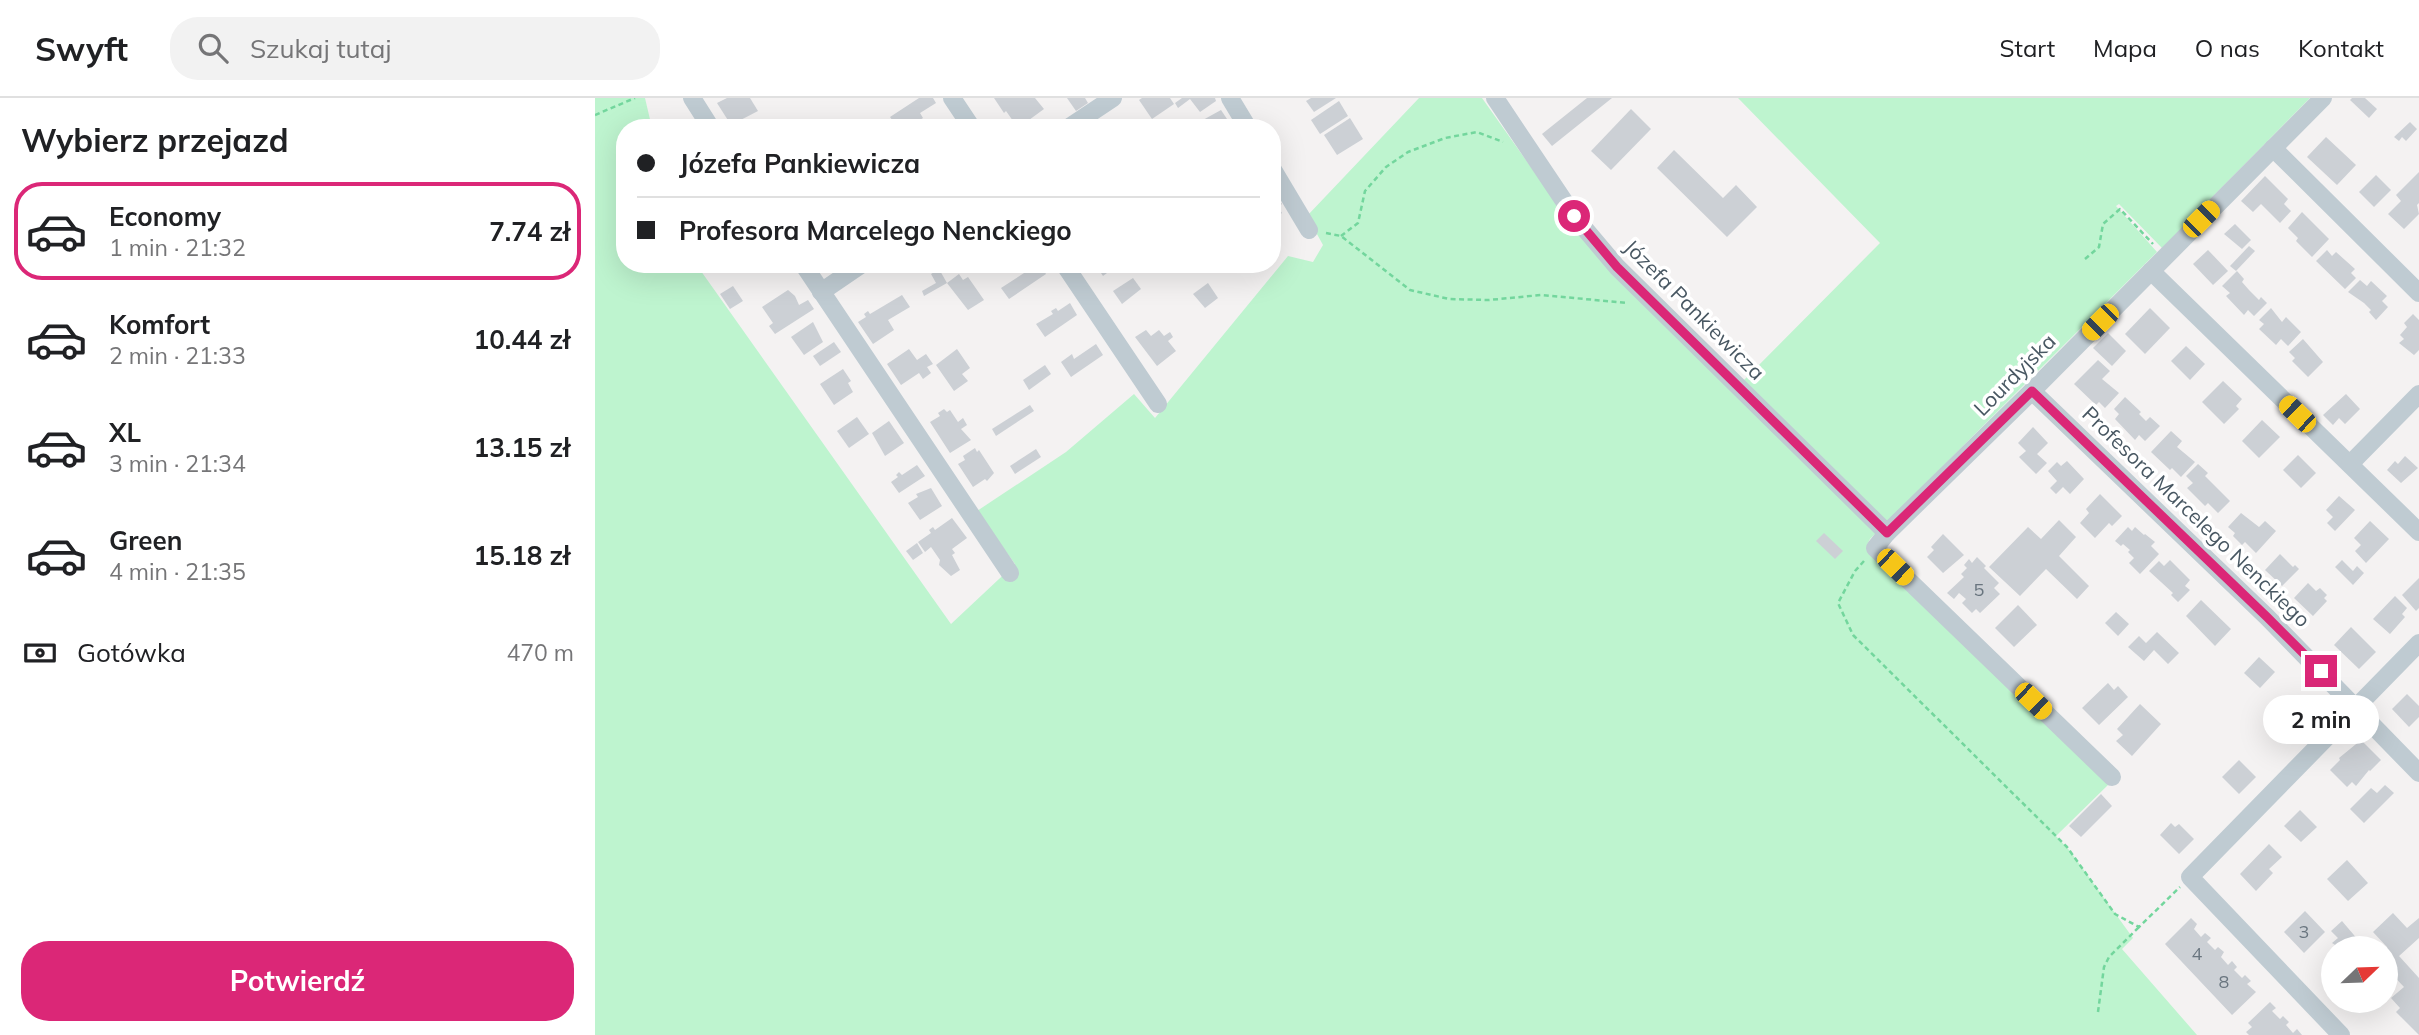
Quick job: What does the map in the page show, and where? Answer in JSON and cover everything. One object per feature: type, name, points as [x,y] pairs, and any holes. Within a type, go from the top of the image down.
[{"type":"street","points":[[692,98],[706,119]]},
{"type":"street","points":[[952,98],[966,119]]},
{"type":"street","points":[[1081,119],[1112,98]]},
{"type":"street","points":[[1230,98],[1243,119]]},
{"type":"street","name":"Józefa Pankiewicza","points":[[1495,98],[1574,216],[1617,267],[1887,533]]},
{"type":"street","name":"Lourdyjska","points":[[1875,548],[2322,98]]},
{"type":"street","points":[[2273,148],[2419,293]]},
{"type":"street","points":[[1281,183],[1309,230]]},
{"type":"street","points":[[2151,271],[2419,532]]},
{"type":"street","points":[[809,273],[1010,573]]},
{"type":"street","points":[[821,292],[849,273]]},
{"type":"street","points":[[1070,273],[1158,404]]},
{"type":"street","name":"Profesora Marcelego Nenckiego","points":[[2032,391],[2267,617],[2419,773]]},
{"type":"street","points":[[2350,464],[2419,394]]},
{"type":"street","points":[[1875,548],[2112,777]]},
{"type":"street","points":[[2341,1035],[2190,877],[2419,643]]},
{"type":"path","points":[[595,115],[635,98]]},
{"type":"path","points":[[1341,236],[1358,223],[1365,191],[1386,167],[1408,152],[1445,138],[1477,132],[1508,144],[1520,152],[1529,149]]},
{"type":"path","points":[[2085,258],[2099,247],[2103,224],[2120,209],[2166,256]]},
{"type":"path","points":[[1309,230],[1341,236],[1410,290],[1449,299],[1489,300],[1541,295],[1656,305]]},
{"type":"path","points":[[1875,548],[1855,571],[1838,603],[1853,635],[2067,847],[2115,914],[2139,926]]},
{"type":"path","points":[[2098,1012],[2104,967],[2109,957],[2168,898]]},
{"type":"green space","points":[[595,98],[645,98],[650,119],[616,119],[616,273],[702,273],[951,624],[1015,564],[977,511],[1066,452],[1134,394],[1155,418],[1274,273],[1281,273],[1281,265],[1288,256],[1313,262],[1323,245],[1307,216],[1419,98],[1482,98],[1557,204],[1776,414],[1744,380],[1880,243],[1738,98],[2310,98],[2162,248],[2119,204],[2116,206],[2157,252],[1867,545],[2109,784],[2056,836],[2070,851],[2133,938],[2122,949],[2197,1035],[595,1035]]},
{"type":"building","points":[[727,98],[750,98],[758,111],[743,119],[727,119],[717,103]]},
{"type":"building","points":[[919,98],[933,98],[936,103],[920,113],[921,119],[890,117]]},
{"type":"building","points":[[994,98],[1035,98],[1044,109],[1030,119],[1012,119],[1006,111],[1004,113]]},
{"type":"building","points":[[1067,98],[1085,98],[1088,103],[1076,111]]},
{"type":"building","points":[[1170,98],[1174,104],[1152,119],[1139,100]]},
{"type":"building","points":[[1182,98],[1215,98],[1216,101],[1200,112],[1190,99],[1178,108],[1175,103]]},
{"type":"building","points":[[1311,98],[1336,98],[1314,112],[1306,101]]},
{"type":"building","points":[[1587,98],[1612,98],[1552,146],[1542,134]]},
{"type":"building","points":[[2365,98],[2377,109],[2369,118],[2350,100]]},
{"type":"building","points":[[1339,101],[1348,116],[1320,134],[1311,120]]},
{"type":"building","points":[[1631,109],[1651,129],[1611,170],[1591,151]]},
{"type":"building","points":[[1221,110],[1227,119],[1205,119]]},
{"type":"building","points":[[1350,118],[1363,139],[1337,155],[1324,135]]},
{"type":"building","points":[[2410,122],[2417,129],[2406,141],[2402,137],[2399,141],[2394,137]]},
{"type":"building","points":[[2326,137],[2356,165],[2337,185],[2307,157]]},
{"type":"building","points":[[1674,150],[1723,198],[1736,185],[1757,207],[1727,237],[1657,168]]},
{"type":"building","points":[[2419,172],[2419,214],[2404,229],[2388,214],[2401,201],[2396,195]]},
{"type":"building","points":[[2376,175],[2391,190],[2374,207],[2359,192]]},
{"type":"building","points":[[2265,176],[2288,199],[2284,204],[2291,211],[2280,223],[2261,204],[2253,212],[2241,201]]},
{"type":"building","points":[[2302,212],[2329,239],[2312,257],[2296,241],[2298,238],[2288,228]]},
{"type":"building","points":[[2235,224],[2251,240],[2242,249],[2224,234]]},
{"type":"building","points":[[2249,246],[2255,251],[2236,271],[2230,266]]},
{"type":"building","points":[[2208,250],[2228,271],[2213,285],[2193,264]]},
{"type":"building","points":[[2327,250],[2332,256],[2336,252],[2355,269],[2351,273],[2356,278],[2345,289],[2316,261]]},
{"type":"building","points":[[2237,271],[2249,290],[2259,300],[2261,297],[2267,303],[2254,316],[2248,310],[2244,315],[2226,296],[2230,293],[2222,286]]},
{"type":"building","points":[[941,273],[947,283],[924,296],[922,291],[936,283],[931,274]]},
{"type":"building","points":[[1024,273],[1046,274],[1009,299],[1001,288]]},
{"type":"building","points":[[959,274],[963,280],[968,277],[984,300],[968,310],[947,283]]},
{"type":"building","points":[[1133,278],[1141,289],[1122,304],[1113,291]]},
{"type":"building","points":[[2360,280],[2367,286],[2371,281],[2387,296],[2382,301],[2388,307],[2376,320],[2364,303],[2348,292]]},
{"type":"building","points":[[1208,283],[1218,298],[1205,308],[1193,294]]},
{"type":"building","points":[[733,286],[743,301],[730,309],[720,294]]},
{"type":"building","points":[[788,290],[799,305],[808,300],[814,309],[775,334],[769,326],[773,323],[762,307]]},
{"type":"building","points":[[902,295],[910,307],[888,320],[894,330],[873,344],[858,322],[866,317],[864,314],[868,311],[870,314]]},
{"type":"building","points":[[1070,303],[1077,315],[1045,337],[1036,324],[1053,314],[1051,311],[1056,308],[1058,311]]},
{"type":"building","points":[[2150,308],[2170,328],[2145,354],[2125,334]]},
{"type":"building","points":[[2271,308],[2282,322],[2286,317],[2301,332],[2288,346],[2281,339],[2276,345],[2259,329],[2264,324],[2259,320]]},
{"type":"building","points":[[2413,314],[2419,320],[2419,350],[2414,355],[2399,343],[2404,339],[2400,335],[2407,327],[2404,323]]},
{"type":"building","points":[[813,322],[823,342],[804,355],[791,337]]},
{"type":"building","points":[[1146,330],[1151,336],[1159,330],[1164,336],[1170,332],[1173,337],[1168,341],[1176,351],[1157,366],[1135,337]]},
{"type":"building","points":[[2108,333],[2126,351],[2112,366],[2093,348]]},
{"type":"building","points":[[2303,339],[2323,362],[2308,377],[2292,361],[2295,358],[2289,352]]},
{"type":"building","points":[[834,342],[841,352],[820,366],[813,356]]},
{"type":"building","points":[[1096,344],[1103,355],[1071,377],[1061,362],[1072,354],[1074,359]]},
{"type":"building","points":[[2186,346],[2205,364],[2190,380],[2171,361]]},
{"type":"building","points":[[909,349],[917,360],[926,354],[933,364],[927,367],[931,373],[923,379],[919,373],[901,385],[887,364]]},
{"type":"building","points":[[957,349],[970,368],[962,374],[968,381],[954,391],[936,365]]},
{"type":"building","points":[[2098,360],[2110,371],[2102,379],[2119,393],[2105,408],[2099,402],[2096,405],[2074,384]]},
{"type":"building","points":[[1045,365],[1051,374],[1029,390],[1023,380]]},
{"type":"building","points":[[843,369],[851,381],[848,383],[853,392],[834,405],[820,384]]},
{"type":"building","points":[[2223,381],[2242,399],[2236,406],[2239,409],[2224,424],[2202,402]]},
{"type":"building","points":[[2346,394],[2360,409],[2345,424],[2339,418],[2333,425],[2323,415]]},
{"type":"building","points":[[2125,397],[2141,412],[2139,414],[2146,421],[2150,417],[2160,426],[2145,441],[2139,435],[2135,440],[2115,419],[2119,414],[2114,409]]},
{"type":"building","points":[[1030,405],[1034,411],[996,436],[992,429]]},
{"type":"building","points":[[944,409],[947,412],[950,410],[958,422],[963,418],[967,425],[961,429],[971,440],[950,453],[930,422],[940,416],[938,413]]},
{"type":"building","points":[[857,417],[869,434],[849,448],[837,431]]},
{"type":"building","points":[[2262,420],[2280,437],[2259,458],[2242,441]]},
{"type":"building","points":[[889,421],[904,443],[885,456],[872,433]]},
{"type":"building","points":[[2033,427],[2048,443],[2037,454],[2047,463],[2036,474],[2019,457],[2026,451],[2018,443]]},
{"type":"building","points":[[2171,431],[2182,441],[2177,447],[2195,462],[2181,477],[2151,452]]},
{"type":"building","points":[[975,448],[994,473],[987,481],[985,479],[973,487],[958,464],[965,460],[963,456]]},
{"type":"building","points":[[1036,449],[1041,457],[1015,474],[1010,466]]},
{"type":"building","points":[[2298,455],[2316,473],[2301,488],[2283,470]]},
{"type":"building","points":[[2405,456],[2418,468],[2401,483],[2387,470],[2395,461],[2398,464]]},
{"type":"building","points":[[2067,461],[2084,479],[2070,494],[2063,487],[2056,494],[2050,488],[2057,481],[2048,471],[2057,462],[2061,466]]},
{"type":"building","points":[[2198,464],[2208,473],[2205,476],[2230,501],[2218,513],[2208,503],[2205,506],[2187,488],[2193,483],[2186,476]]},
{"type":"building","points":[[917,465],[925,476],[899,493],[891,482],[898,477],[896,475],[899,472],[902,475]]},
{"type":"building","points":[[931,488],[942,506],[920,520],[908,503],[918,497],[916,494]]},
{"type":"building","points":[[2100,494],[2122,516],[2112,526],[2109,523],[2095,538],[2080,523],[2089,513],[2086,509]]},
{"type":"building","points":[[2339,496],[2355,510],[2335,531],[2327,523],[2333,517],[2326,510]]},
{"type":"building","points":[[2241,513],[2259,527],[2265,521],[2276,531],[2256,553],[2245,542],[2242,545],[2228,527]]},
{"type":"building","points":[[952,518],[967,538],[952,549],[955,553],[952,555],[960,570],[951,576],[939,565],[940,560],[931,547],[925,552],[918,542],[931,533],[929,530],[933,527],[935,530]]},
{"type":"building","points":[[2059,520],[2076,537],[2059,556],[2089,586],[2077,599],[2046,569],[2020,596],[1989,567],[2028,527],[2041,539]]},
{"type":"building","points":[[2370,521],[2389,539],[2366,563],[2355,551],[2361,545],[2354,538]]},
{"type":"building","points":[[2128,527],[2132,531],[2135,527],[2155,542],[2151,546],[2159,554],[2140,574],[2129,563],[2134,558],[2128,552],[2130,550],[2115,541]]},
{"type":"building","points":[[1824,533],[1843,551],[1835,559],[1816,541]]},
{"type":"building","points":[[1943,534],[1964,555],[1943,573],[1927,557],[1934,550],[1931,547]]},
{"type":"building","points":[[917,543],[923,553],[913,560],[906,551]]},
{"type":"building","points":[[2280,554],[2293,567],[2295,565],[2299,569],[2282,586],[2265,570]]},
{"type":"building","points":[[1977,557],[1999,583],[1994,588],[2000,594],[1980,613],[1976,609],[1972,613],[1962,603],[1966,599],[1959,593],[1954,599],[1947,593],[1964,577],[1961,574],[1967,568],[1964,565],[1969,559],[1972,563]]},
{"type":"building","points":[[2170,560],[2190,580],[2185,586],[2190,590],[2178,602],[2171,595],[2173,593],[2149,571],[2159,561],[2164,566]]},
{"type":"building","points":[[2342,560],[2353,571],[2357,566],[2364,573],[2353,585],[2335,567]]},
{"type":"building","points":[[2419,578],[2419,608],[2416,611],[2402,595]]},
{"type":"building","points":[[2308,583],[2316,591],[2320,588],[2327,595],[2324,598],[2327,601],[2313,616],[2294,598]]},
{"type":"building","points":[[2395,596],[2407,608],[2402,614],[2405,617],[2390,634],[2373,619]]},
{"type":"building","points":[[2201,600],[2231,629],[2215,646],[2186,616]]},
{"type":"building","points":[[2018,605],[2037,625],[2014,647],[1995,628]]},
{"type":"building","points":[[2116,612],[2129,624],[2118,636],[2105,623]]},
{"type":"building","points":[[2351,627],[2376,652],[2359,669],[2334,645]]},
{"type":"building","points":[[2157,632],[2179,653],[2168,664],[2154,650],[2144,661],[2128,647],[2139,636],[2146,643]]},
{"type":"building","points":[[2259,657],[2275,672],[2260,688],[2244,673]]},
{"type":"building","points":[[2108,683],[2114,690],[2118,686],[2128,697],[2099,725],[2082,708]]},
{"type":"building","points":[[2407,694],[2419,706],[2419,717],[2409,727],[2392,709]]},
{"type":"building","points":[[2302,698],[2318,713],[2302,729],[2295,723],[2289,728],[2276,715],[2282,710],[2286,714]]},
{"type":"building","points":[[2140,704],[2161,724],[2132,756],[2116,741],[2123,735],[2117,729]]},
{"type":"building","points":[[2361,740],[2381,760],[2356,786],[2352,782],[2347,787],[2330,770],[2339,758]]},
{"type":"building","points":[[2239,760],[2256,777],[2239,794],[2222,777]]},
{"type":"building","points":[[2385,785],[2394,793],[2364,823],[2350,809],[2371,788],[2377,793]]},
{"type":"building","points":[[2101,794],[2112,806],[2081,837],[2069,826]]},
{"type":"building","points":[[2300,810],[2317,827],[2301,842],[2284,826]]},
{"type":"building","points":[[2171,823],[2175,827],[2179,824],[2194,839],[2179,854],[2160,835]]},
{"type":"building","points":[[2269,844],[2282,857],[2269,869],[2273,873],[2256,891],[2240,874]]},
{"type":"building","points":[[2347,860],[2368,883],[2348,901],[2327,879]]},
{"type":"building","points":[[2305,911],[2325,932],[2304,953],[2284,932]]},
{"type":"building","points":[[2393,913],[2407,928],[2419,918],[2419,938],[2399,956],[2419,978],[2419,1035],[2397,1013],[2400,1008],[2398,992],[2404,987],[2398,981],[2398,936],[2377,936],[2373,932]]},
{"type":"building","points":[[2191,918],[2197,924],[2194,929],[2201,937],[2205,933],[2211,938],[2207,942],[2215,950],[2218,947],[2224,952],[2221,957],[2228,965],[2232,961],[2237,967],[2234,970],[2242,978],[2245,975],[2251,981],[2247,984],[2256,992],[2232,1015],[2165,944]]},
{"type":"building","points":[[2342,921],[2355,936],[2336,936],[2331,931]]},
{"type":"building","points":[[2270,1002],[2276,1008],[2272,1011],[2280,1019],[2283,1016],[2289,1022],[2286,1025],[2293,1033],[2297,1029],[2302,1035],[2249,1035],[2246,1032],[2252,1027],[2248,1023]]},
{"type":"route","points":[[1574,216],[1617,267],[1887,533],[2032,391],[2321,671]]}]
